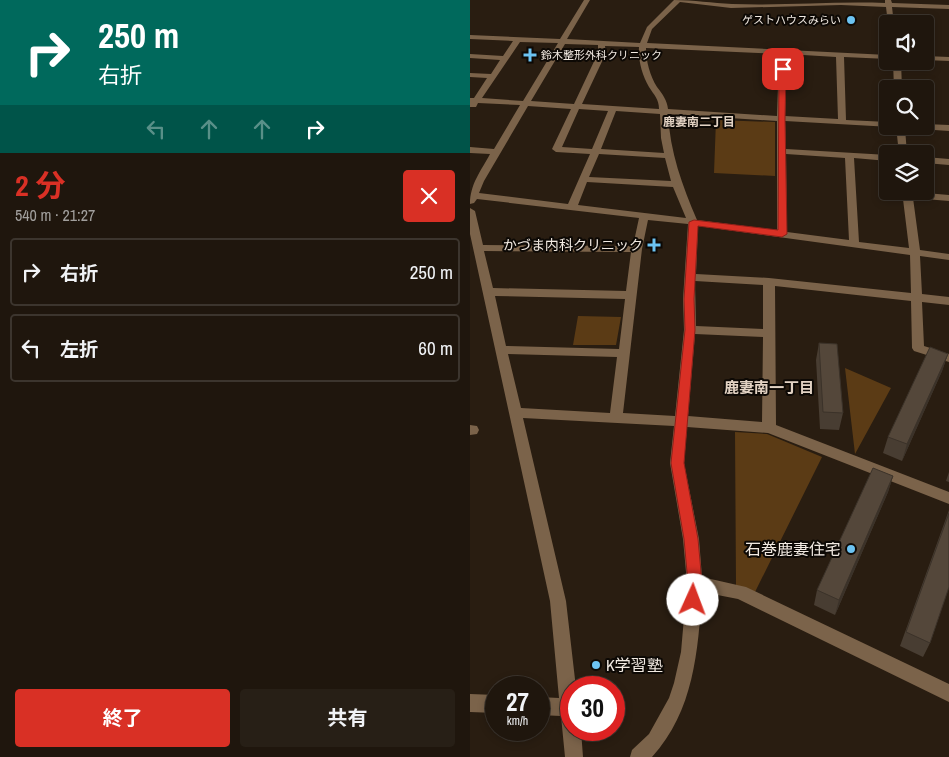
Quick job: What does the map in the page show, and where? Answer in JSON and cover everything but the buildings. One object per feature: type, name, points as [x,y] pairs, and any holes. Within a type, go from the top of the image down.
[{"type":"street","points":[[566,676],[558,602],[500,350],[479,248],[472,226],[470,210],[471,195],[586,0]]},
{"type":"street","points":[[639,757],[655,740],[676,702],[683,683],[689,652],[695,583],[691,539],[677,463],[690,330],[690,277],[694,222],[677,184],[669,156],[665,138],[663,101],[652,85],[642,58],[642,45],[649,28],[679,0],[731,6],[888,2],[949,7]]},
{"type":"street","points":[[888,2],[890,15]]},
{"type":"street","points":[[470,37],[879,57]]},
{"type":"street","points":[[470,109],[473,101],[493,76],[518,39]]},
{"type":"street","points":[[601,43],[602,53],[556,149],[669,156]]},
{"type":"street","points":[[782,234],[781,119],[783,52]]},
{"type":"street","points":[[840,55],[842,122]]},
{"type":"street","points":[[470,56],[505,58]]},
{"type":"street","points":[[934,58],[949,59]]},
{"type":"street","points":[[470,75],[493,76]]},
{"type":"street","points":[[473,101],[879,124]]},
{"type":"street","points":[[572,207],[613,109]]},
{"type":"street","points":[[934,127],[949,128]]},
{"type":"street","points":[[470,150],[496,152]]},
{"type":"street","points":[[782,151],[879,157]]},
{"type":"street","points":[[848,155],[854,244]]},
{"type":"street","points":[[934,161],[949,162]]},
{"type":"street","points":[[583,179],[677,184]]},
{"type":"street","points":[[471,195],[694,222],[949,257]]},
{"type":"street","points":[[934,196],[949,198]]},
{"type":"street","points":[[909,200],[915,253],[918,348],[949,358]]},
{"type":"street","points":[[616,418],[637,249],[644,216]]},
{"type":"street","points":[[479,248],[637,249]]},
{"type":"street","points":[[690,277],[769,282],[917,296],[949,301]]},
{"type":"street","points":[[769,282],[769,428]]},
{"type":"street","points":[[488,292],[632,295]]},
{"type":"street","points":[[690,330],[769,333]]},
{"type":"street","points":[[500,350],[624,353]]},
{"type":"street","points":[[515,413],[681,421],[769,428],[949,498]]},
{"type":"street","points":[[695,583],[740,592],[949,693]]},
{"type":"street","points":[[470,703],[485,704]]},
{"type":"street","points":[[573,741],[574,757]]},
{"type":"shaded area","points":[[716,120],[775,122],[775,176],[714,173]]},
{"type":"shaded area","points":[[578,316],[621,317],[616,345],[573,345]]},
{"type":"shaded area","points":[[845,368],[891,388],[855,454]]},
{"type":"shaded area","points":[[735,432],[767,434],[822,457],[755,592],[736,585]]},
{"type":"place","name":"ゲストハウスみらい","points":[[851,20]]},
{"type":"place","name":"鈴木整形外科クリニック","points":[[530,55]]},
{"type":"place","name":"かづま内科クリニック","points":[[654,245]]},
{"type":"place","name":"石巻鹿妻住宅","points":[[851,549]]},
{"type":"place","name":"K学習塾","points":[[596,665]]},
{"type":"district","name":"鹿妻南二丁目","points":[[699,122]]},
{"type":"district","name":"鹿妻南一丁目","points":[[769,388]]},
{"type":"route","points":[[693,600],[695,583],[691,539],[677,463],[690,330],[689,299],[694,222],[782,234],[781,119],[783,69]]}]
